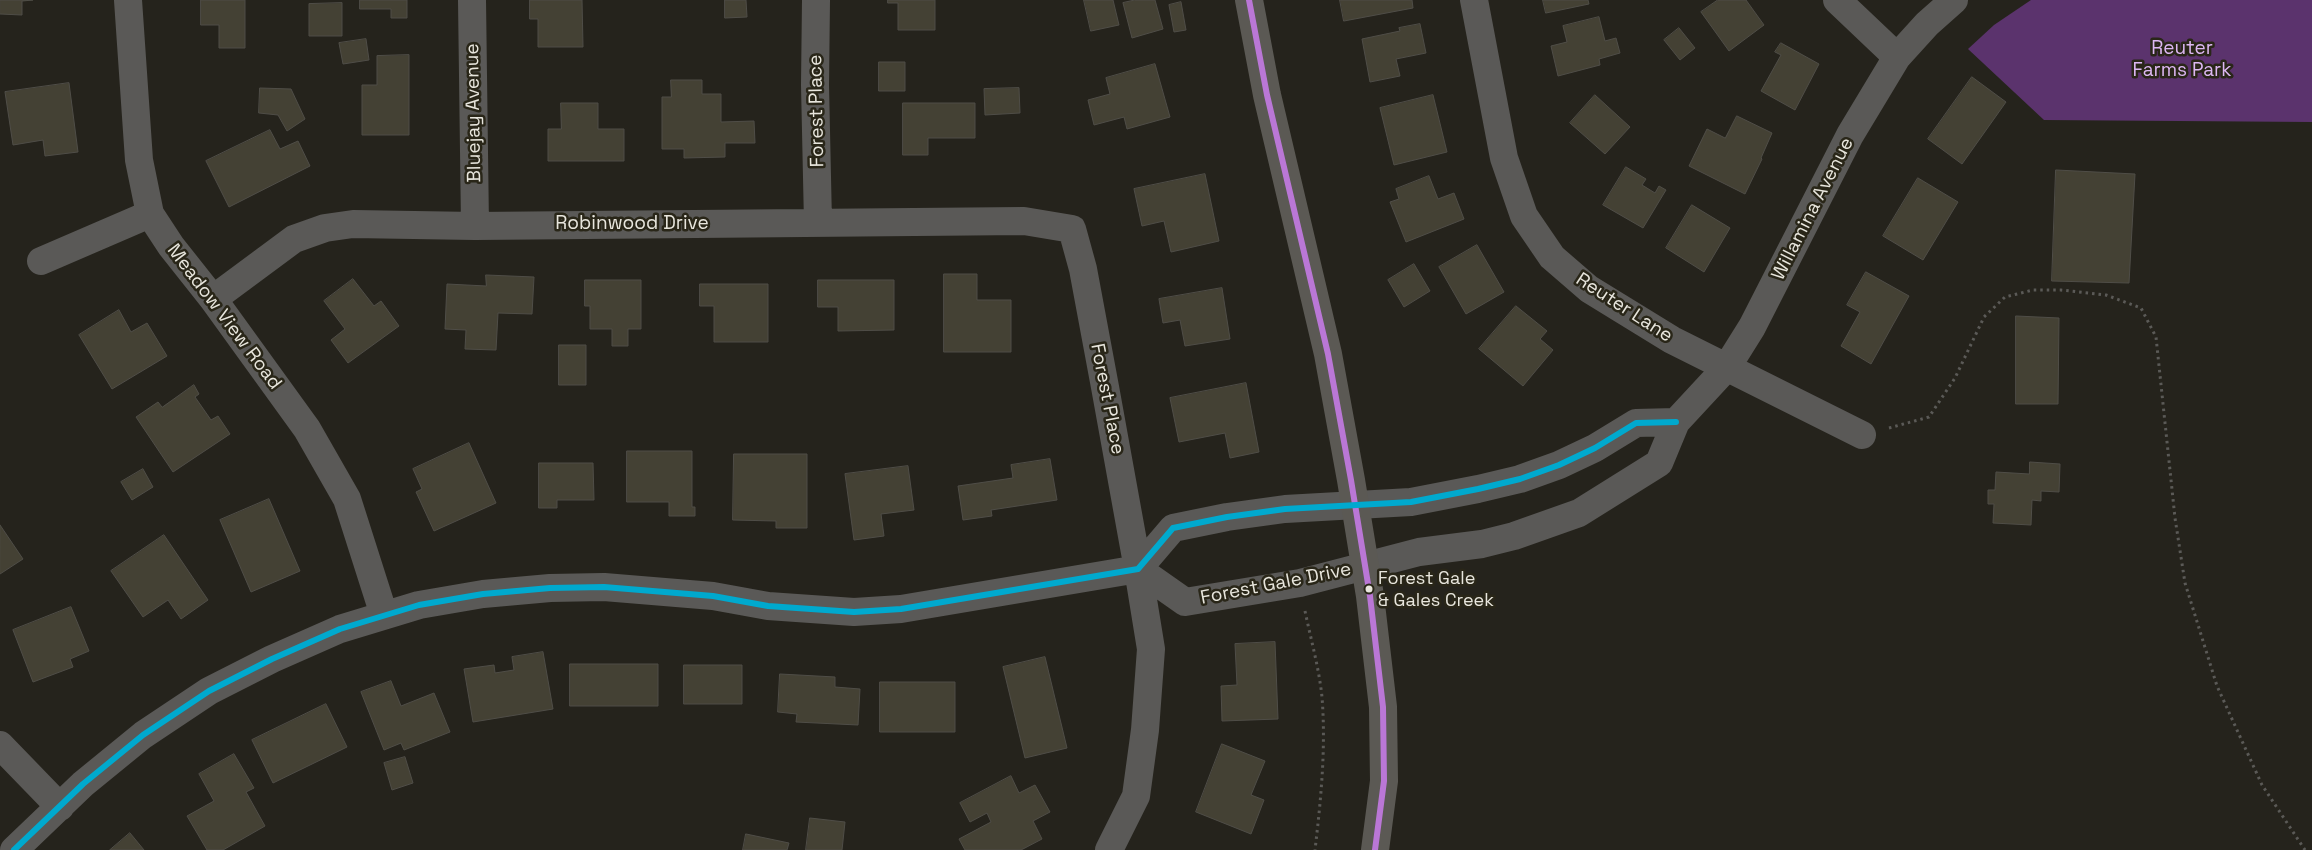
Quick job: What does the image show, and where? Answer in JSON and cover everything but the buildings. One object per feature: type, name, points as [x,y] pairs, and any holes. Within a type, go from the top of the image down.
[{"type":"main road","points":[[1248,0],[1266,95],[1328,354],[1365,566],[1383,707],[1384,781],[1375,850]]},
{"type":"street","name":"Meadow View Road","points":[[128,0],[139,160],[150,214],[171,246],[213,299],[307,429],[347,499],[384,616]]},
{"type":"street","name":"Bluejay Avenue","points":[[472,0],[475,226]]},
{"type":"street","name":"Forest Place","points":[[816,0],[815,85],[818,223]]},
{"type":"street","name":"Reuter Lane","points":[[1474,0],[1504,158],[1524,216],[1552,257],[1589,289],[1672,340],[1862,436]]},
{"type":"street","points":[[1837,0],[1897,57]]},
{"type":"street","name":"Willamina Avenue","points":[[1365,566],[1419,552],[1482,544],[1514,536],[1579,513],[1659,463],[1676,422],[1726,367],[1752,326],[1850,135],[1897,57],[1927,24],[1954,0]]},
{"type":"street","points":[[41,261],[150,214]]},
{"type":"street","name":"Robinwood Drive","points":[[213,299],[294,239],[325,228],[353,224],[475,226],[1024,221],[1072,229]]},
{"type":"street","name":"Forest Place","points":[[1072,229],[1083,269],[1151,649],[1146,730],[1136,796],[1109,850]]},
{"type":"street","points":[[14,850],[142,735],[209,691],[272,659],[340,629],[437,602],[483,594],[550,588],[604,587],[659,590],[713,596],[768,606],[854,612],[900,609],[1138,569],[1173,528],[1227,517],[1285,509],[1411,502],[1520,479],[1559,465],[1595,448],[1636,423],[1676,422]]},
{"type":"street","name":"Forest Gale Drive","points":[[1138,569],[1185,602],[1300,583],[1365,566]]},
{"type":"street","points":[[0,745],[60,807]]},
{"type":"path","points":[[1862,436],[1929,416],[1955,378],[1984,317],[2005,297],[2033,290],[2061,290],[2106,295],[2141,308],[2156,337],[2175,518],[2185,583],[2217,686],[2237,731],[2262,785],[2305,850]]},
{"type":"path","points":[[1304,608],[1318,669],[1322,697],[1322,778],[1315,850]]},
{"type":"green space","name":"Reuter Farms Park","points":[[2031,0],[2312,0],[2312,122],[2044,120],[1968,49],[1994,25]]},
{"type":"transit line","points":[[1249,0],[1267,95],[1328,354],[1370,596],[1383,707],[1384,781],[1375,850]]},
{"type":"transit line","points":[[14,850],[83,784],[143,735],[209,691],[272,659],[340,629],[419,605],[483,594],[550,588],[604,587],[713,596],[768,606],[854,612],[901,609],[1138,569],[1173,528],[1227,517],[1285,509],[1411,502],[1520,479],[1559,465],[1595,448],[1636,423],[1676,422]]},
{"type":"place","name":"Forest Gale & Gales Creek","points":[[1369,589]]}]
